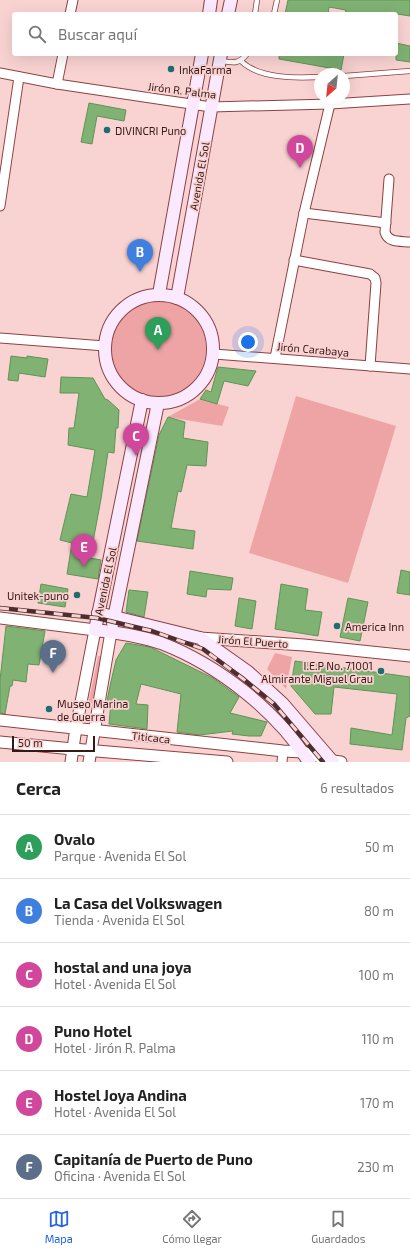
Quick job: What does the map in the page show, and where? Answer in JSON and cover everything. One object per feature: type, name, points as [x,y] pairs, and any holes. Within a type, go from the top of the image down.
[{"type":"main road","points":[[209,12],[211,0]]},
{"type":"main road","points":[[228,12],[231,0]]},
{"type":"main road","name":"Avenida El Sol","points":[[160,294],[202,56]]},
{"type":"main road","name":"Avenida El Sol","points":[[177,298],[220,57]]},
{"type":"main road","points":[[160,294],[177,298],[193,306],[205,320],[212,336],[214,354],[210,370],[201,384],[189,394],[174,401],[158,403],[142,400],[126,392],[114,379],[106,364],[105,346],[108,330],[116,316],[128,304],[143,297],[160,294]]},
{"type":"main road","name":"Avenida El Sol","points":[[95,630],[142,400]]},
{"type":"main road","name":"Avenida El Sol","points":[[111,632],[158,403]]},
{"type":"main road","name":"Jirón El Puerto","points":[[98,613],[200,638]]},
{"type":"main road","points":[[95,630],[160,643],[195,658],[225,677],[255,700],[306,757]]},
{"type":"main road","points":[[200,638],[248,672],[283,704],[335,762]]},
{"type":"street","points":[[70,0],[70,12]]},
{"type":"street","points":[[57,84],[63,56]]},
{"type":"street","name":"Jirón R. Palma","points":[[0,74],[211,107],[330,104]]},
{"type":"street","points":[[0,206],[19,77]]},
{"type":"street","name":"Jirón R. Palma","points":[[350,103],[410,99]]},
{"type":"street","points":[[275,358],[304,213],[330,104]]},
{"type":"street","points":[[389,179],[385,232],[387,237],[391,240],[410,242]]},
{"type":"street","points":[[304,213],[386,223]]},
{"type":"street","points":[[294,260],[370,274],[375,278],[376,283],[370,366]]},
{"type":"street","points":[[0,338],[105,346]]},
{"type":"street","name":"Jirón Carabaya","points":[[214,354],[410,369]]},
{"type":"street","points":[[0,618],[95,630]]},
{"type":"street","name":"Avenida El Sol","points":[[71,762],[95,630]]},
{"type":"street","name":"Avenida El Sol","points":[[90,756],[111,632]]},
{"type":"street","name":"Jirón El Puerto","points":[[200,638],[304,645],[410,656]]},
{"type":"street","name":"Titicaca","points":[[0,720],[76,728],[282,757],[306,757],[335,762]]},
{"type":"street","name":"Titicaca","points":[[0,742],[73,749],[90,756],[227,762]]},
{"type":"lane","points":[[255,12],[257,0]]},
{"type":"lane","points":[[274,12],[277,0]]},
{"type":"lane","points":[[241,61],[245,56]]},
{"type":"lane","points":[[220,57],[232,62],[241,61],[256,71],[293,78],[314,77]]},
{"type":"lane","points":[[350,76],[410,71]]},
{"type":"shaded area","points":[[158,301],[176,304],[192,315],[203,331],[206,349],[203,367],[192,383],[176,394],[158,397],[140,394],[124,383],[113,367],[110,349],[113,331],[124,315],[140,304]]},
{"type":"shaded area","points":[[296,396],[396,426],[348,583],[249,553]]},
{"type":"shaded area","points":[[200,399],[229,407],[222,426],[168,417]]},
{"type":"shaded area","points":[[275,653],[292,657],[286,689],[267,669]]},
{"type":"shaded area","points":[[98,656],[103,656],[94,706],[88,705]]},
{"type":"building","points":[[288,0],[410,0],[410,16],[398,14],[398,12],[346,12],[346,10],[329,7],[328,12],[285,12]]},
{"type":"building","points":[[398,43],[410,46],[410,62],[396,60],[396,56],[398,56]]},
{"type":"building","points":[[279,56],[344,56],[341,68],[330,68],[279,59]]},
{"type":"building","points":[[89,103],[126,110],[124,121],[97,116],[92,144],[81,142]]},
{"type":"building","points":[[11,356],[27,358],[27,356],[48,359],[45,377],[19,373],[18,381],[8,380]]},
{"type":"building","points":[[218,367],[256,371],[248,386],[224,381],[217,404],[200,399],[206,390],[211,392]]},
{"type":"building","points":[[61,377],[93,378],[105,399],[119,410],[114,453],[108,452],[90,558],[101,560],[98,579],[67,574],[72,543],[60,540],[71,494],[87,497],[95,450],[68,445],[69,428],[74,428],[79,393],[60,393]]},
{"type":"building","points":[[168,417],[185,422],[183,438],[208,442],[206,466],[187,465],[181,492],[178,491],[171,528],[195,531],[193,549],[137,541],[159,435]]},
{"type":"building","points":[[401,570],[410,572],[410,595],[397,593]]},
{"type":"building","points":[[190,571],[233,578],[231,590],[207,589],[206,597],[187,594]]},
{"type":"building","points":[[41,584],[68,589],[65,607],[38,603]]},
{"type":"building","points":[[281,584],[308,589],[305,610],[322,612],[318,636],[275,629]]},
{"type":"building","points":[[129,590],[148,592],[144,617],[126,612]]},
{"type":"building","points":[[239,598],[256,601],[252,629],[235,626]]},
{"type":"building","points":[[348,598],[368,602],[360,641],[340,637]]},
{"type":"building","points":[[6,626],[45,631],[39,665],[28,664],[26,682],[13,680],[12,686],[10,686],[5,714],[0,713],[0,680]]},
{"type":"building","points":[[126,643],[150,647],[213,678],[239,697],[230,713],[267,722],[261,736],[232,734],[233,731],[199,735],[177,732],[181,694],[141,684],[136,704],[148,705],[147,729],[109,724],[111,702],[107,701],[110,686],[116,660]]},
{"type":"building","points":[[295,661],[410,677],[410,716],[406,718],[402,750],[350,744],[351,728],[392,735],[397,694],[334,687],[331,714],[315,714],[291,686]]},
{"type":"railway","points":[[0,608],[97,618],[152,631],[203,649],[274,704],[323,762]]},
{"type":"place","name":"InkaFarma","points":[[171,69]]},
{"type":"place","name":"DIVINCRI Puno","points":[[107,130]]},
{"type":"place","name":"Puno Hotel","points":[[300,168]]},
{"type":"place","name":"La Casa del Volkswagen","points":[[140,272]]},
{"type":"place","name":"Ovalo","points":[[158,350]]},
{"type":"place","name":"hostal and una joya","points":[[136,456]]},
{"type":"place","name":"Hostel Joya Andina","points":[[84,567]]},
{"type":"place","name":"Unitek-puno","points":[[77,595]]},
{"type":"place","name":"America Inn","points":[[337,626]]},
{"type":"place","name":"I.E.P No. 71001 Almirante Miguel Grau","points":[[381,671]]},
{"type":"place","name":"Capitanía de Puerto de Puno","points":[[53,673]]},
{"type":"place","name":"Museo Marina de Guerra","points":[[49,709]]}]
